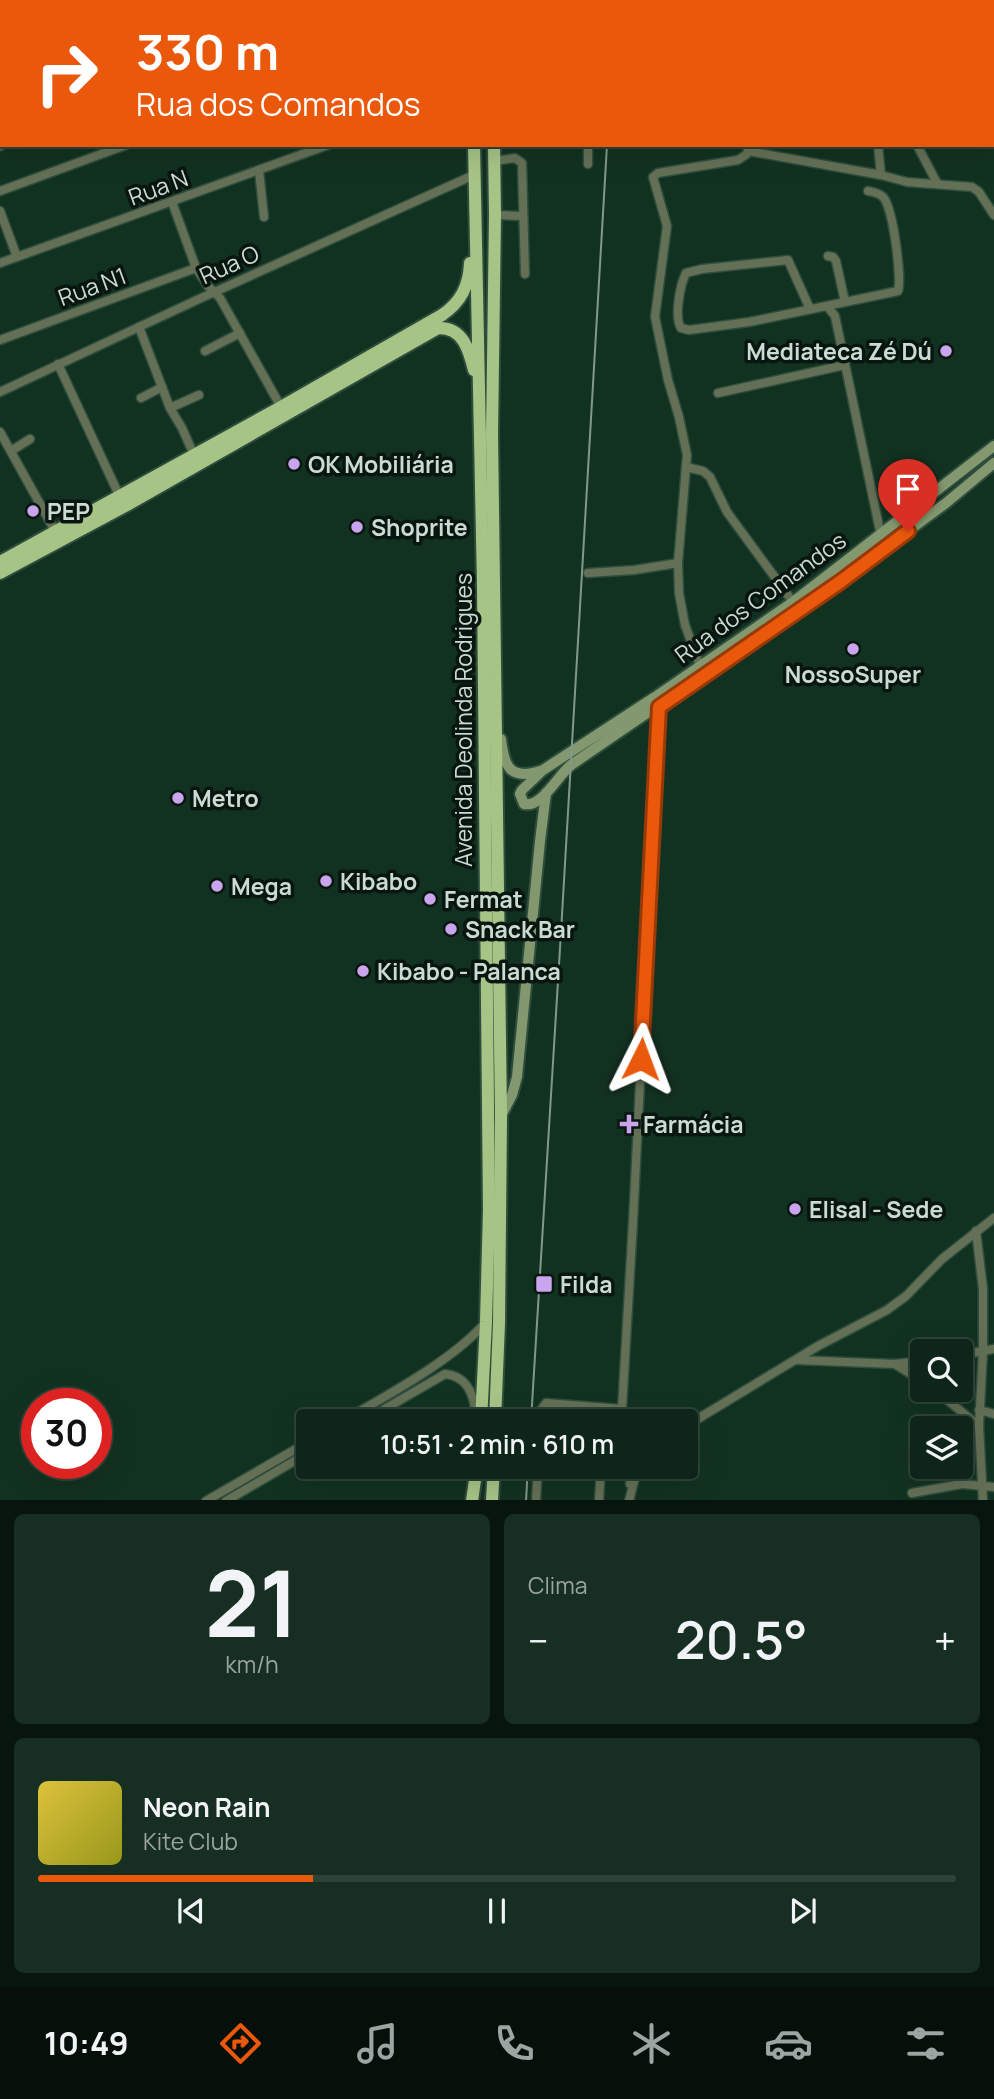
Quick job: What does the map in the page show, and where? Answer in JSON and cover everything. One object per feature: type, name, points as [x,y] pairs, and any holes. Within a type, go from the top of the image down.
[{"type":"highway","name":"Avenida Deolinda Rodrigues","points":[[474,147],[483,612],[489,1210],[486,1322],[480,1409]]},
{"type":"highway","name":"Avenida Deolinda Rodrigues","points":[[494,147],[492,434],[500,1116],[499,1323],[495,1409]]},
{"type":"highway","points":[[0,562],[281,407],[451,309],[464,293],[469,278],[475,217]]},
{"type":"highway","points":[[0,573],[127,506],[438,328],[454,331],[464,342],[469,350],[479,390]]},
{"type":"highway","points":[[472,1500],[475,1479]]},
{"type":"highway","points":[[492,1500],[493,1479]]},
{"type":"main road","name":"Rua dos Comandos","points":[[994,446],[793,602],[543,770],[522,790],[520,794],[524,804],[529,806],[537,802],[566,769],[840,582],[946,503],[994,463]]},
{"type":"main road","points":[[497,704],[503,759],[507,766],[521,774],[543,770]]},
{"type":"main road","points":[[500,1116],[512,1095],[517,1077],[546,793]]},
{"type":"street","points":[[0,191],[98,150],[116,147]]},
{"type":"street","name":"Rua N","points":[[0,263],[322,147]]},
{"type":"street","points":[[588,147],[588,164]]},
{"type":"street","points":[[878,147],[881,175]]},
{"type":"street","points":[[918,147],[937,183]]},
{"type":"street","points":[[700,666],[690,642],[682,610],[678,564],[686,467],[685,444],[655,317],[667,231],[653,177],[658,173],[738,160],[743,158],[749,148],[907,182],[976,189],[994,215]]},
{"type":"street","points":[[494,160],[515,158],[522,163],[525,275]]},
{"type":"street","points":[[259,170],[264,217]]},
{"type":"street","name":"Rua O","points":[[0,392],[476,174]]},
{"type":"street","points":[[810,309],[788,260],[702,269],[686,273],[681,284],[677,323],[681,328],[689,330],[749,322],[895,292],[900,289],[890,209],[879,194],[867,191]]},
{"type":"street","points":[[172,202],[196,268],[220,298],[281,407]]},
{"type":"street","points":[[0,211],[17,257]]},
{"type":"street","points":[[495,215],[523,216]]},
{"type":"street","points":[[828,256],[836,261],[842,303],[835,316]]},
{"type":"street","name":"Rua N1","points":[[0,340],[196,268]]},
{"type":"street","points":[[827,306],[835,316],[881,536]]},
{"type":"street","points":[[139,327],[170,408],[194,455]]},
{"type":"street","points":[[205,351],[240,333]]},
{"type":"street","points":[[58,364],[119,495]]},
{"type":"street","points":[[718,393],[845,365]]},
{"type":"street","points":[[141,398],[162,387]]},
{"type":"street","points":[[170,408],[199,395]]},
{"type":"street","points":[[0,432],[55,531]]},
{"type":"street","points":[[11,451],[30,439]]},
{"type":"street","points":[[686,467],[703,471],[710,477],[727,512],[793,602]]},
{"type":"street","points":[[589,573],[678,564]]},
{"type":"street","points":[[542,1409],[546,1404],[622,1409],[659,707]]},
{"type":"street","points":[[698,1419],[838,1335],[887,1310],[906,1296],[942,1259],[994,1218]]},
{"type":"street","points":[[976,1230],[982,1289],[983,1352],[979,1426],[983,1500]]},
{"type":"street","points":[[364,1409],[470,1340],[486,1322]]},
{"type":"street","points":[[973,1353],[994,1349]]},
{"type":"street","points":[[797,1360],[910,1362]]},
{"type":"street","points":[[895,1364],[910,1373]]},
{"type":"street","points":[[385,1409],[445,1374],[458,1378],[471,1391],[476,1409]]},
{"type":"street","points":[[949,1402],[979,1426]]},
{"type":"street","points":[[979,1410],[994,1414]]},
{"type":"street","points":[[206,1500],[296,1449]]},
{"type":"street","points":[[226,1500],[296,1460]]},
{"type":"street","points":[[536,1500],[537,1479]]},
{"type":"street","points":[[599,1500],[601,1479]]},
{"type":"street","points":[[629,1500],[630,1479]]},
{"type":"street","points":[[629,1500],[635,1479]]},
{"type":"street","points":[[912,1493],[962,1483],[994,1487]]},
{"type":"railway","points":[[532,1409],[607,147]]},
{"type":"railway","points":[[526,1500],[527,1479]]},
{"type":"place","name":"Mediateca Zé Dú","points":[[946,351]]},
{"type":"place","name":"OK Mobiliária","points":[[294,464]]},
{"type":"place","name":"PEP","points":[[33,511]]},
{"type":"place","name":"Shoprite","points":[[357,527]]},
{"type":"place","name":"NossoSuper","points":[[853,649]]},
{"type":"place","name":"Metro","points":[[178,798]]},
{"type":"place","name":"Kibabo","points":[[326,881]]},
{"type":"place","name":"Mega","points":[[217,886]]},
{"type":"place","name":"Fermat","points":[[430,899]]},
{"type":"place","name":"Snack Bar","points":[[451,929]]},
{"type":"place","name":"Kibabo - Palanca","points":[[363,971]]},
{"type":"place","name":"Farmácia","points":[[629,1124]]},
{"type":"place","name":"Elisal - Sede","points":[[795,1209]]},
{"type":"place","name":"Filda","points":[[544,1284]]},
{"type":"route","points":[[641,1059],[659,707],[840,582],[908,531]]}]
